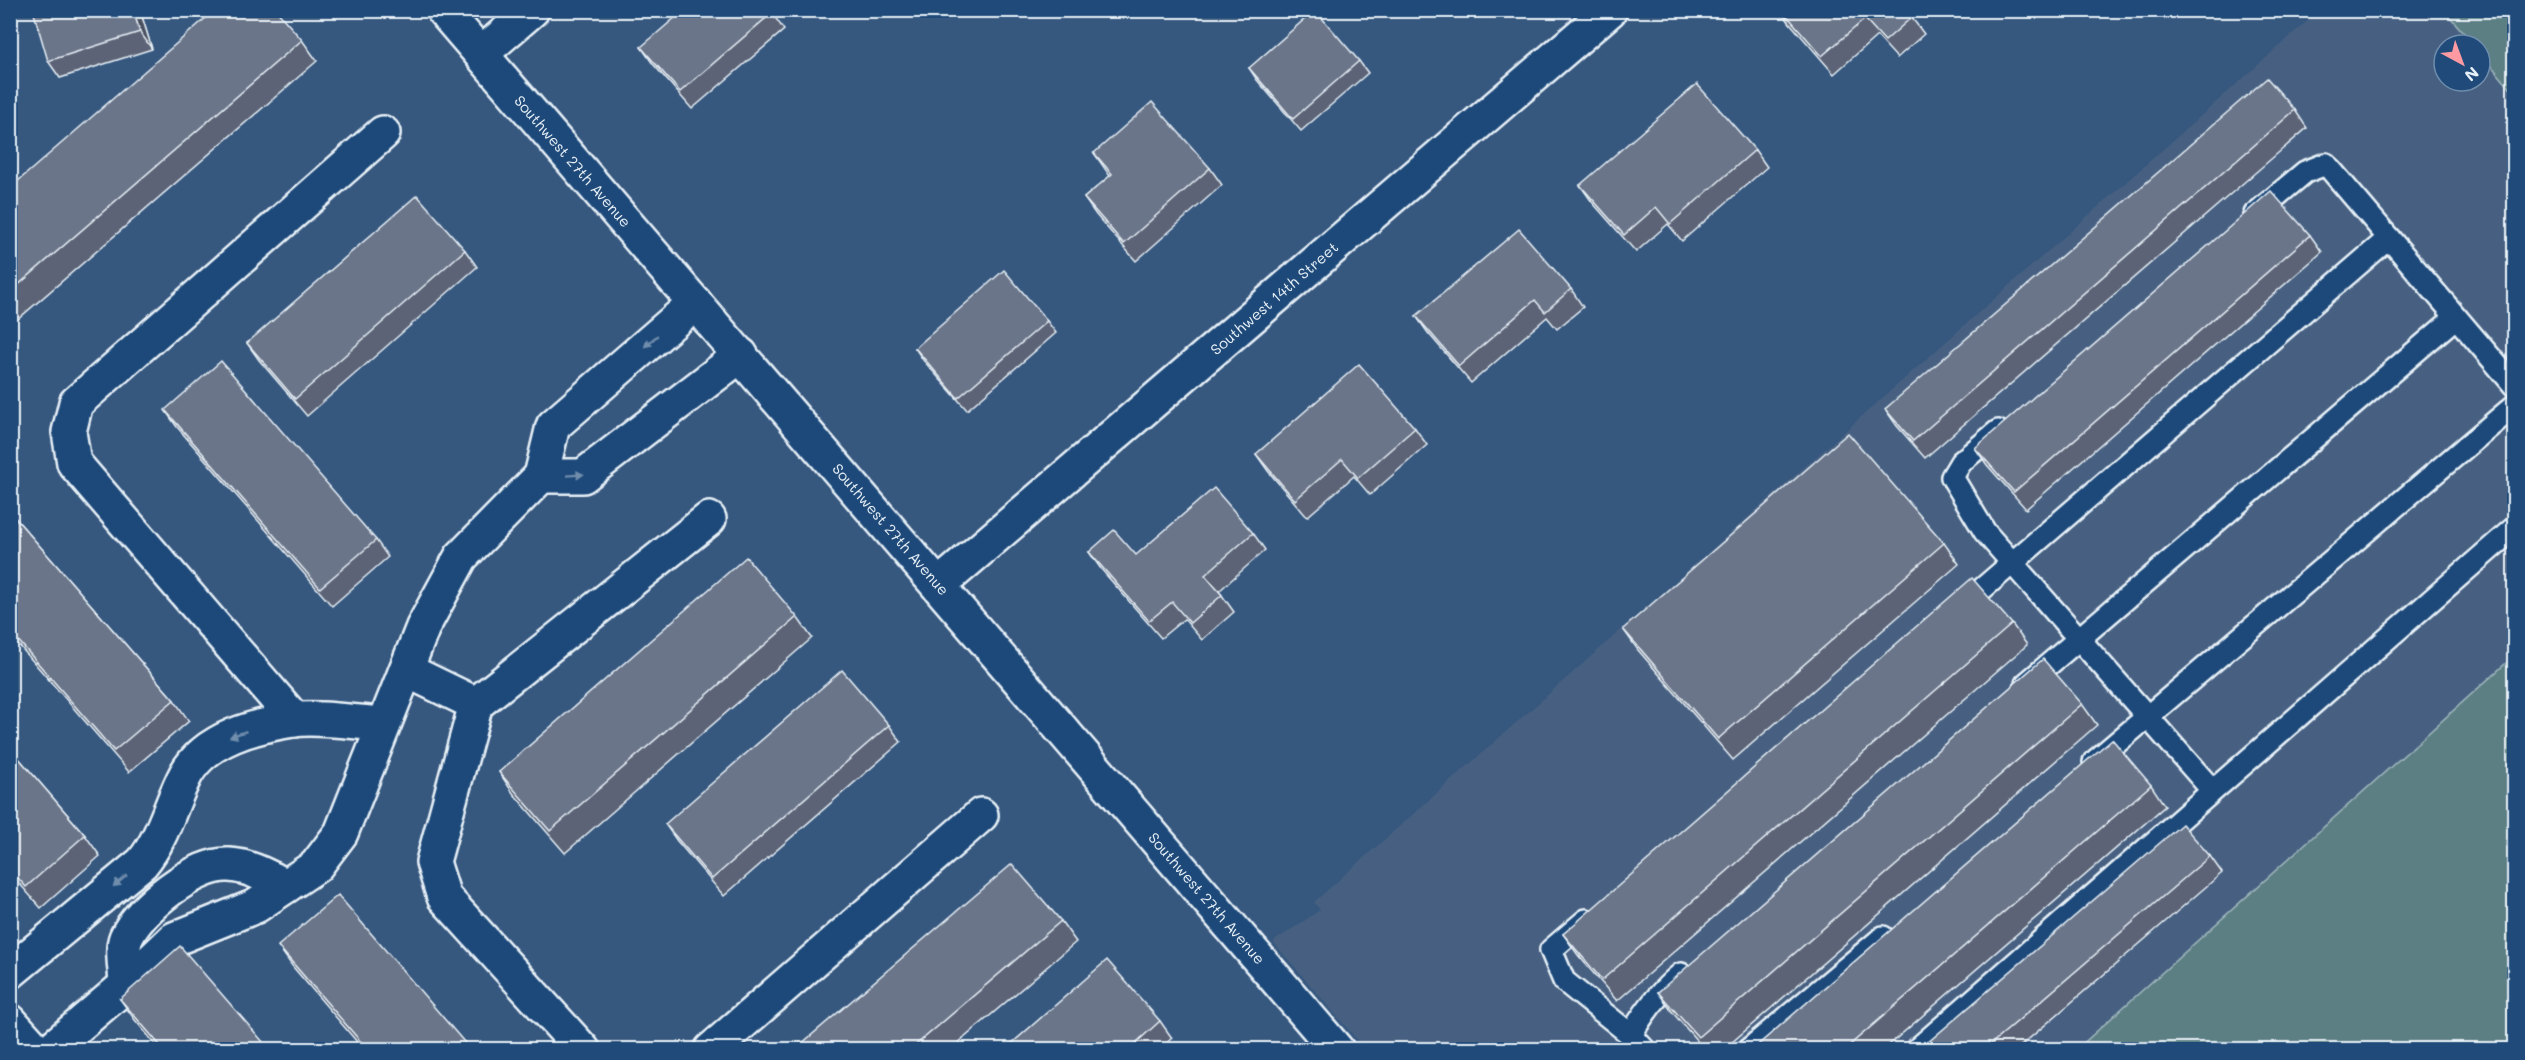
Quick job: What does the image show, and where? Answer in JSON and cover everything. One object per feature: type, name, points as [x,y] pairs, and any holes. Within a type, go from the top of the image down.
[{"type":"street","name":"Southwest 27th Avenue","points":[[444,10],[1337,1050]]},
{"type":"street","points":[[481,54],[532,10]]},
{"type":"street","name":"Southwest 14th Street","points":[[939,585],[1610,10]]},
{"type":"street","points":[[295,720],[74,464],[69,432],[76,403],[383,134]]},
{"type":"street","points":[[50,1050],[126,985],[174,939],[256,906],[316,866],[341,833],[423,627],[461,557],[541,476],[553,426],[695,303]]},
{"type":"street","points":[[541,476],[583,476],[741,356]]},
{"type":"street","points":[[583,1050],[444,897],[433,862],[476,704],[709,519]]},
{"type":"street","points":[[406,670],[476,704]]},
{"type":"street","points":[[10,972],[142,863],[158,842],[182,784],[195,762],[228,738],[295,720],[384,724]]},
{"type":"street","points":[[711,1050],[981,814]]},
{"type":"street","points":[[126,985],[125,940],[141,916],[193,874],[207,868],[228,865],[254,870],[286,886]]},
{"type":"street","points":[[10,1021],[36,1050]]},
{"type":"lane","points":[[2242,225],[2305,172],[2326,164],[2514,385]]},
{"type":"lane","points":[[1940,624],[2389,238]]},
{"type":"lane","points":[[2006,700],[2456,316]]},
{"type":"lane","points":[[2075,777],[2514,406]]},
{"type":"lane","points":[[2016,416],[1961,462],[1952,477],[1985,532],[2212,790]]},
{"type":"lane","points":[[1916,1050],[2514,528]]},
{"type":"lane","points":[[1605,904],[1551,950],[1564,981],[1638,1042]]},
{"type":"lane","points":[[1748,1050],[1903,921]]},
{"type":"lane","points":[[1638,1042],[1642,1016],[1668,984],[1696,961]]},
{"type":"shaded area","points":[[2319,11],[2445,11],[2464,33],[2432,33],[2432,93],[2492,93],[2492,66],[2514,93],[2514,656],[2077,1049],[1365,1049],[1273,942],[1320,910],[1314,902]]},
{"type":"green space","points":[[2445,11],[2514,11],[2514,93],[2492,66],[2492,33],[2464,33]]},
{"type":"green space","points":[[2514,656],[2514,1049],[2077,1049]]},
{"type":"building","points":[[33,10],[133,10],[140,32],[48,61]]},
{"type":"building","points":[[215,10],[276,10],[302,40],[10,292],[10,188]]},
{"type":"building","points":[[684,10],[770,10],[772,13],[680,92],[641,47]]},
{"type":"building","points":[[1315,10],[1359,61],[1293,119],[1249,68]]},
{"type":"building","points":[[1782,10],[1906,10],[1912,17],[1885,41],[1865,19],[1822,56]]},
{"type":"building","points":[[2267,78],[2295,110],[1913,441],[1885,409]]},
{"type":"building","points":[[1697,84],[1755,150],[1670,224],[1656,207],[1624,235],[1580,185]]},
{"type":"building","points":[[1152,102],[1210,168],[1124,244],[1084,198],[1112,174],[1094,153]]},
{"type":"building","points":[[2271,191],[2310,235],[2014,492],[1975,448]]},
{"type":"building","points":[[417,195],[465,250],[295,399],[247,343]]},
{"type":"building","points":[[1519,229],[1571,289],[1545,312],[1535,300],[1459,366],[1416,316]]},
{"type":"building","points":[[1004,270],[1047,321],[958,398],[915,348]]},
{"type":"building","points":[[221,361],[376,540],[320,588],[165,410]]},
{"type":"building","points":[[1359,364],[1415,428],[1358,478],[1342,459],[1295,500],[1256,454]]},
{"type":"building","points":[[1848,433],[1944,543],[1718,739],[1623,629]]},
{"type":"building","points":[[1214,488],[1253,533],[1205,575],[1222,595],[1190,623],[1172,602],[1149,621],[1089,552],[1114,530],[1136,555]]},
{"type":"building","points":[[10,512],[174,700],[114,751],[10,631]]},
{"type":"building","points":[[746,557],[797,617],[550,831],[499,772]]},
{"type":"building","points":[[1972,578],[2012,624],[1602,980],[1563,934]]},
{"type":"building","points":[[2043,659],[2082,704],[1698,1037],[1658,992]]},
{"type":"building","points":[[842,670],[889,725],[712,879],[665,824]]},
{"type":"building","points":[[2112,739],[2151,785],[1844,1050],[1752,1050]]},
{"type":"building","points":[[10,748],[85,835],[26,887],[10,869]]},
{"type":"building","points":[[2182,824],[2210,856],[1984,1050],[1919,1050]]},
{"type":"building","points":[[1012,864],[1061,921],[910,1050],[794,1050]]},
{"type":"building","points":[[338,895],[471,1050],[368,1050],[278,946]]},
{"type":"building","points":[[180,946],[270,1050],[164,1050],[120,999]]},
{"type":"building","points":[[1107,960],[1160,1021],[1128,1050],[1004,1050]]}]
